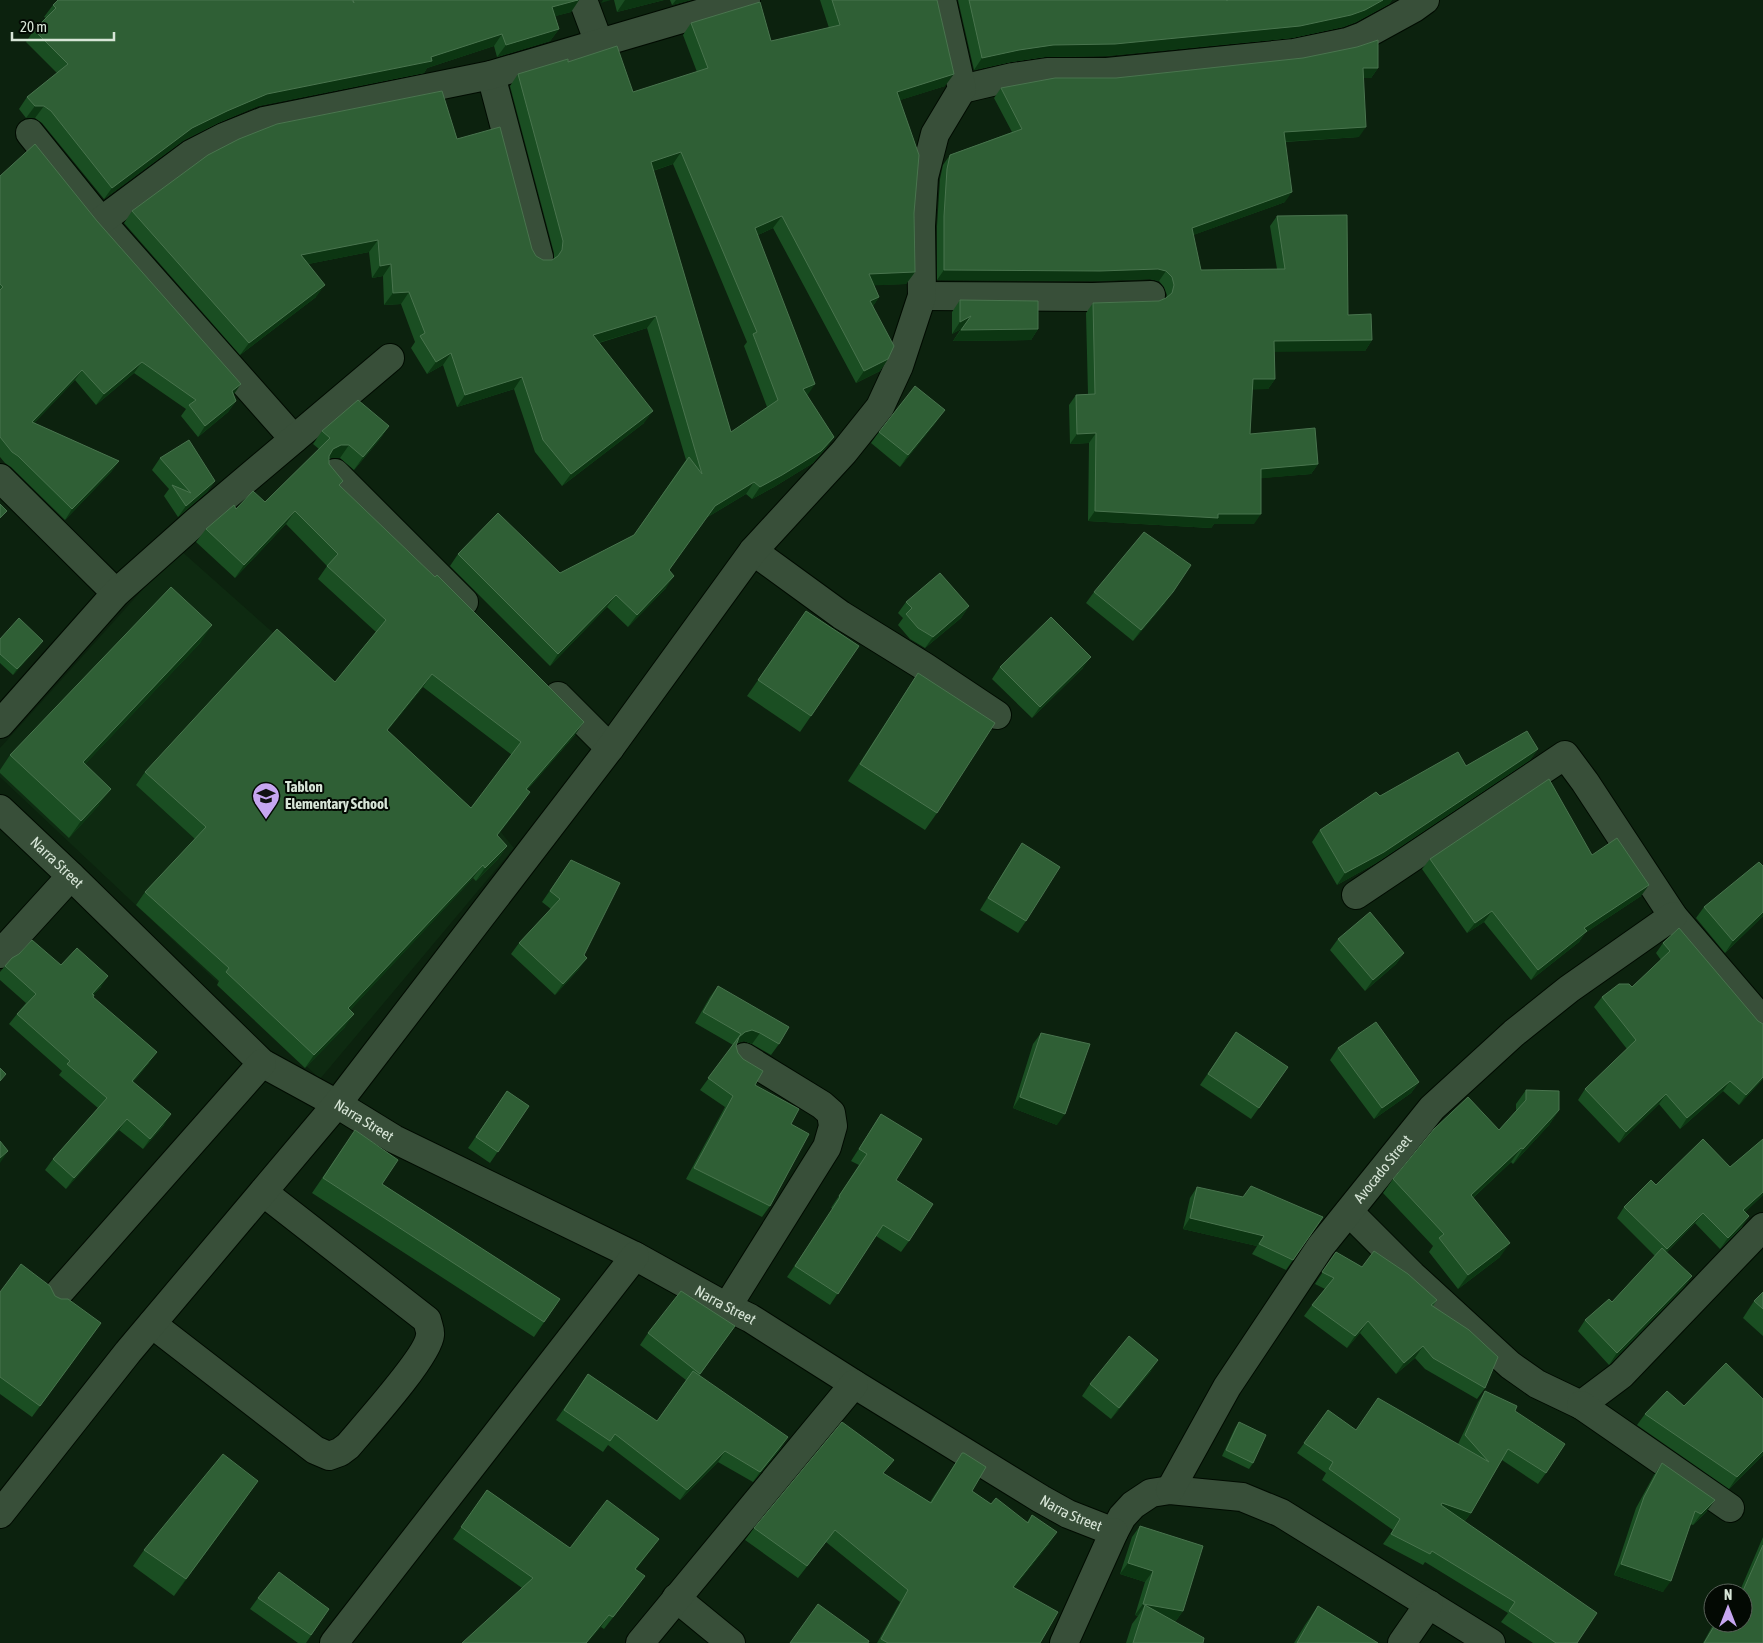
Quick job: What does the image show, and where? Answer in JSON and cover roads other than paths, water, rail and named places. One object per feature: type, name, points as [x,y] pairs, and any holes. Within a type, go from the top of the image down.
[{"type":"street","points":[[583,0],[599,43]]},
{"type":"street","points":[[100,221],[191,154],[224,137],[264,121],[492,75],[746,0]]},
{"type":"street","points":[[0,1514],[128,1352],[336,1104],[610,748],[753,551],[844,452],[880,406],[899,366],[922,296],[921,226],[924,177],[935,134],[962,89],[942,0]]},
{"type":"street","points":[[962,89],[1012,77],[1047,72],[1107,72],[1294,54],[1347,42],[1364,36],[1425,0]]},
{"type":"street","points":[[492,75],[539,257]]},
{"type":"street","points":[[30,133],[100,221],[294,439]]},
{"type":"street","points":[[922,296],[1093,297],[1150,295]]},
{"type":"street","points":[[0,724],[116,593],[390,358]]},
{"type":"street","points":[[335,473],[483,621]]},
{"type":"street","points":[[0,478],[116,593]]},
{"type":"street","points":[[753,551],[841,615],[925,667],[997,716]]},
{"type":"street","points":[[539,678],[610,748]]},
{"type":"street","points":[[1356,895],[1565,755],[1585,782],[1673,916],[1763,1021]]},
{"type":"street","name":"Narra Street","points":[[0,809],[71,876],[262,1064],[336,1104],[394,1139],[635,1256],[750,1318],[854,1384],[1061,1510],[1114,1532],[1122,1517],[1133,1505],[1151,1493],[1170,1490],[1242,1498],[1281,1513],[1492,1643]]},
{"type":"street","points":[[0,954],[71,876]]},
{"type":"street","name":"Avocado Street","points":[[1170,1490],[1227,1387],[1321,1246],[1432,1108],[1507,1039],[1569,989],[1673,916]]},
{"type":"street","points":[[727,1307],[827,1147],[833,1126],[831,1113],[822,1105],[744,1057]]},
{"type":"street","points":[[57,1295],[262,1064]]},
{"type":"street","points":[[152,1324],[315,1450],[329,1456],[340,1452],[348,1446],[394,1391],[428,1345],[431,1334],[427,1320],[263,1192]]},
{"type":"street","points":[[1349,1212],[1412,1274],[1510,1365],[1537,1384],[1581,1405],[1730,1508]]},
{"type":"street","points":[[1581,1405],[1622,1375],[1763,1226]]},
{"type":"street","points":[[334,1643],[635,1256]]},
{"type":"street","points":[[640,1643],[854,1384]]},
{"type":"street","points":[[1064,1643],[1114,1532]]},
{"type":"street","points":[[676,1598],[731,1643]]},
{"type":"street","points":[[1402,1643],[1429,1604]]},
{"type":"place","name":"Tablon Elementary School","points":[[266,820]]}]
